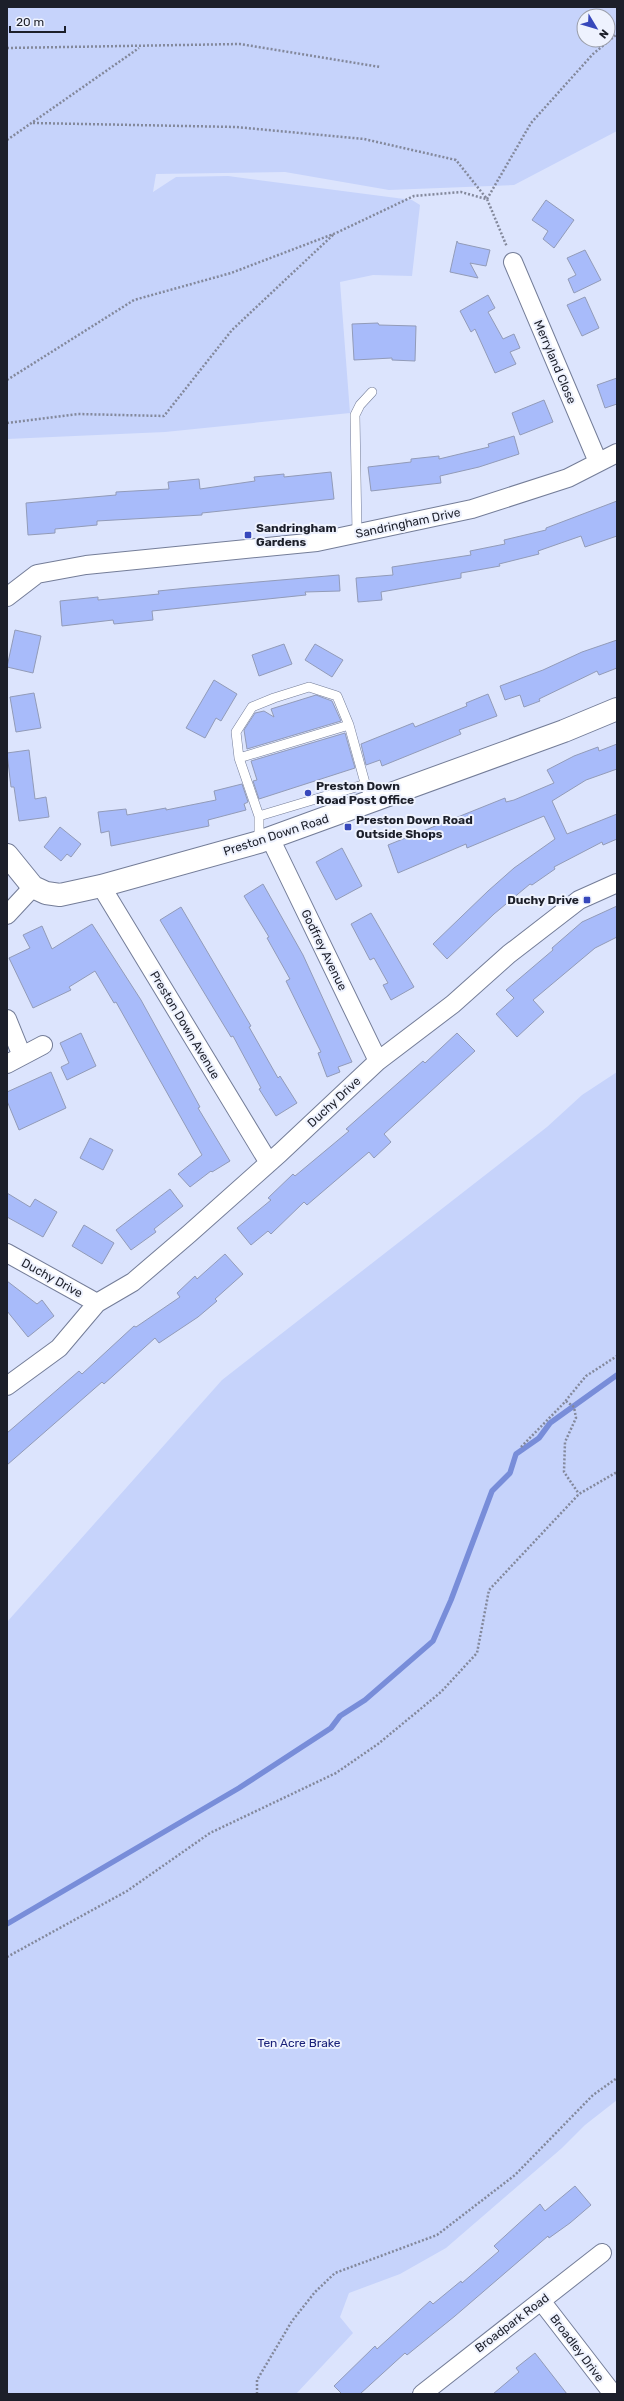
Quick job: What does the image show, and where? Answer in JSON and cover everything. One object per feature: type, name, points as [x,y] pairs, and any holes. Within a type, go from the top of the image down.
[{"type":"street","name":"Merryland Close","points":[[513,262],[598,462]]},
{"type":"street","name":"Sandringham Drive","points":[[7,597],[37,574],[86,565],[317,542],[472,509],[568,478],[617,453]]},
{"type":"street","name":"Preston Down Road","points":[[34,887],[46,893],[60,896],[101,886],[264,840],[368,793],[617,710]]},
{"type":"street","name":"Godfrey Avenue","points":[[264,840],[378,1061]]},
{"type":"street","points":[[7,855],[34,887],[7,915]]},
{"type":"street","name":"Duchy Drive","points":[[7,1386],[59,1348],[97,1303],[133,1282],[269,1163],[378,1061],[453,1004],[509,954],[579,900],[617,883]]},
{"type":"street","name":"Preston Down Avenue","points":[[101,886],[269,1163]]},
{"type":"street","points":[[7,1019],[14,1060],[43,1045]]},
{"type":"street","name":"Duchy Drive","points":[[7,1253],[97,1303]]},
{"type":"street","name":"Broadpark Road","points":[[422,2394],[482,2345],[542,2302],[602,2253]]},
{"type":"street","name":"Broadley Drive","points":[[542,2302],[613,2394]]},
{"type":"lane","points":[[357,534],[355,415],[360,405],[372,392]]},
{"type":"lane","points":[[259,816],[368,793],[349,725],[337,696],[309,687],[252,707],[236,732],[239,758],[259,816],[264,840]]},
{"type":"lane","points":[[239,758],[349,725]]},
{"type":"path","points":[[487,199],[531,122],[592,54],[617,34]]},
{"type":"path","points":[[7,48],[140,47],[240,44],[380,67]]},
{"type":"path","points":[[7,140],[140,47]]},
{"type":"path","points":[[33,123],[236,127],[364,139],[456,160],[487,199],[513,262]]},
{"type":"path","points":[[7,380],[134,300],[231,273],[336,233],[414,196],[461,192],[487,199]]},
{"type":"path","points":[[7,423],[78,414],[164,416],[232,330],[336,233]]},
{"type":"path","points":[[521,1447],[566,1401],[586,1376],[617,1356]]},
{"type":"path","points":[[566,1401],[574,1407],[576,1418],[565,1442],[564,1472],[579,1494]]},
{"type":"path","points":[[7,1957],[128,1891],[210,1833],[329,1776],[378,1744],[441,1692],[477,1653],[489,1590],[579,1494],[617,1472]]},
{"type":"path","points":[[257,2394],[257,2380],[292,2321],[315,2292],[335,2273],[438,2235],[515,2175],[593,2095],[617,2078]]},
{"type":"green space","points":[[7,7],[617,7],[617,131],[514,185],[389,190],[285,172],[156,174],[153,192],[176,177],[228,176],[412,200],[420,205],[412,276],[373,275],[340,282],[350,413],[165,432],[7,439]]},
{"type":"green space","name":"Ten Acre Brake","points":[[617,1072],[617,2100],[585,2125],[562,2148],[446,2248],[400,2274],[349,2293],[340,2317],[353,2333],[296,2394],[7,2394],[7,1622],[222,1380],[547,1127],[582,1095]]},
{"type":"building","points":[[546,200],[574,220],[554,248],[543,239],[548,231],[532,220]]},
{"type":"building","points":[[457,241],[458,243],[490,250],[486,266],[470,263],[478,278],[450,272]]},
{"type":"building","points":[[585,250],[601,280],[574,293],[568,279],[576,275],[567,258]]},
{"type":"building","points":[[488,295],[495,308],[488,312],[503,339],[514,334],[520,348],[510,352],[516,364],[495,373],[475,329],[471,332],[460,311]]},
{"type":"building","points":[[585,297],[599,328],[582,336],[567,305]]},
{"type":"building","points":[[378,323],[379,325],[416,326],[415,361],[392,360],[392,358],[354,360],[352,324]]},
{"type":"building","points":[[617,378],[617,404],[605,408],[597,385]]},
{"type":"building","points":[[544,400],[553,422],[520,435],[512,413]]},
{"type":"building","points":[[514,436],[519,454],[479,467],[440,476],[441,483],[371,491],[368,467],[411,462],[411,459],[439,456],[439,459],[489,447],[488,444]]},
{"type":"building","points":[[331,472],[334,499],[202,513],[202,515],[97,521],[97,525],[55,529],[55,533],[28,535],[26,503],[116,495],[116,492],[169,489],[168,482],[199,479],[200,489],[255,481],[254,477],[284,474],[284,477]]},
{"type":"building","points":[[617,501],[617,536],[585,547],[581,536],[538,551],[539,554],[499,564],[500,566],[461,573],[461,578],[381,592],[382,600],[358,602],[356,578],[393,575],[392,567],[471,555],[470,551],[505,544],[504,540],[546,530],[546,528]]},
{"type":"building","points":[[339,575],[340,591],[305,592],[306,595],[152,611],[153,620],[114,624],[113,620],[62,626],[60,601],[98,597],[98,600],[159,594],[158,591]]},
{"type":"building","points":[[15,630],[41,636],[33,673],[7,667]]},
{"type":"building","points":[[617,640],[617,668],[599,675],[597,671],[539,699],[540,701],[524,707],[520,695],[505,700],[500,686],[543,670],[582,652]]},
{"type":"building","points":[[284,644],[292,664],[259,676],[252,655]]},
{"type":"building","points":[[315,644],[343,660],[332,677],[305,660]]},
{"type":"building","points":[[214,680],[237,694],[221,721],[216,718],[205,738],[186,728]]},
{"type":"building","points":[[34,693],[41,728],[16,732],[10,697]]},
{"type":"building","points":[[488,694],[497,716],[459,730],[461,734],[382,766],[380,760],[366,765],[361,744],[413,723],[415,727],[467,706],[466,703]]},
{"type":"building","points":[[316,695],[332,701],[341,721],[247,749],[244,730],[255,713],[264,711],[274,717],[271,709]]},
{"type":"building","points":[[345,733],[355,768],[259,799],[253,781],[257,780],[251,761]]},
{"type":"building","points":[[617,744],[617,769],[586,780],[552,801],[567,834],[617,814],[617,839],[603,845],[602,842],[554,867],[555,869],[532,885],[530,884],[494,914],[447,959],[433,944],[514,868],[555,839],[544,816],[467,848],[466,844],[398,873],[388,845],[505,798],[506,802],[514,800],[554,783],[547,770],[574,756],[598,747],[599,751]]},
{"type":"building","points":[[29,750],[35,799],[46,797],[49,817],[19,821],[14,787],[11,787],[7,753]]},
{"type":"building","points":[[242,784],[248,802],[244,804],[246,810],[208,820],[209,826],[111,846],[109,831],[101,833],[98,812],[126,809],[127,815],[166,808],[166,810],[216,800],[214,791]]},
{"type":"building","points":[[60,827],[81,844],[71,857],[67,854],[61,861],[44,847]]},
{"type":"building","points":[[342,848],[362,886],[336,900],[316,862]]},
{"type":"building","points":[[263,884],[303,955],[352,1062],[338,1067],[340,1072],[327,1077],[318,1053],[321,1052],[286,981],[290,979],[267,938],[269,937],[244,896]]},
{"type":"building","points":[[617,906],[617,937],[595,948],[533,1000],[544,1012],[517,1037],[496,1014],[514,998],[506,990],[553,950],[552,948],[582,922]]},
{"type":"building","points":[[181,907],[251,1026],[249,1027],[278,1078],[280,1076],[297,1103],[276,1116],[259,1089],[261,1088],[233,1036],[231,1037],[160,920]]},
{"type":"building","points":[[371,913],[414,987],[391,1000],[383,985],[388,983],[374,958],[370,960],[351,924]]},
{"type":"building","points":[[92,924],[141,1000],[200,1107],[198,1108],[230,1161],[212,1172],[211,1171],[190,1187],[178,1174],[202,1155],[116,1002],[114,1003],[95,971],[69,987],[71,990],[33,1008],[9,958],[30,948],[23,935],[42,926],[52,949]]},
{"type":"building","points":[[81,1033],[96,1066],[67,1080],[61,1067],[69,1063],[60,1043]]},
{"type":"building","points":[[457,1033],[475,1051],[384,1134],[391,1142],[374,1158],[369,1152],[307,1205],[304,1202],[271,1234],[268,1231],[251,1245],[237,1228],[271,1200],[268,1198],[293,1174],[295,1176],[349,1131],[346,1129],[423,1061],[425,1063]]},
{"type":"building","points":[[51,1072],[66,1108],[19,1130],[7,1101],[7,1092]]},
{"type":"building","points":[[90,1138],[113,1150],[103,1170],[80,1158]]},
{"type":"building","points":[[170,1189],[183,1206],[154,1229],[156,1232],[131,1250],[116,1230]]},
{"type":"building","points":[[7,1193],[30,1207],[35,1199],[57,1212],[43,1237],[7,1217]]},
{"type":"building","points":[[84,1225],[114,1243],[102,1264],[72,1246]]},
{"type":"building","points":[[225,1254],[243,1274],[215,1299],[217,1301],[198,1317],[159,1343],[155,1338],[104,1384],[102,1382],[7,1465],[7,1433],[79,1371],[82,1374],[134,1326],[136,1327],[180,1297],[177,1293],[195,1276],[197,1279]]},
{"type":"building","points":[[7,1281],[37,1304],[42,1300],[54,1316],[28,1337],[7,1311]]},
{"type":"building","points":[[575,2186],[591,2205],[570,2223],[549,2238],[548,2236],[455,2316],[407,2355],[405,2353],[360,2394],[342,2394],[334,2386],[375,2346],[377,2349],[430,2301],[433,2304],[461,2281],[462,2283],[499,2251],[494,2246],[540,2204],[545,2211]]},
{"type":"building","points":[[535,2353],[567,2394],[493,2394],[519,2372],[516,2368]]},
{"type":"waterway","points":[[7,1924],[239,1788],[331,1728],[340,1716],[365,1700],[433,1641],[451,1600],[492,1491],[510,1473],[516,1454],[539,1438],[550,1423],[617,1375]]},
{"type":"place","name":"Sandringham Gardens","points":[[248,535]]},
{"type":"place","name":"Preston Down Road Post Office","points":[[308,793]]},
{"type":"place","name":"Preston Down Road Outside Shops","points":[[348,827]]},
{"type":"place","name":"Duchy Drive","points":[[587,900]]}]
